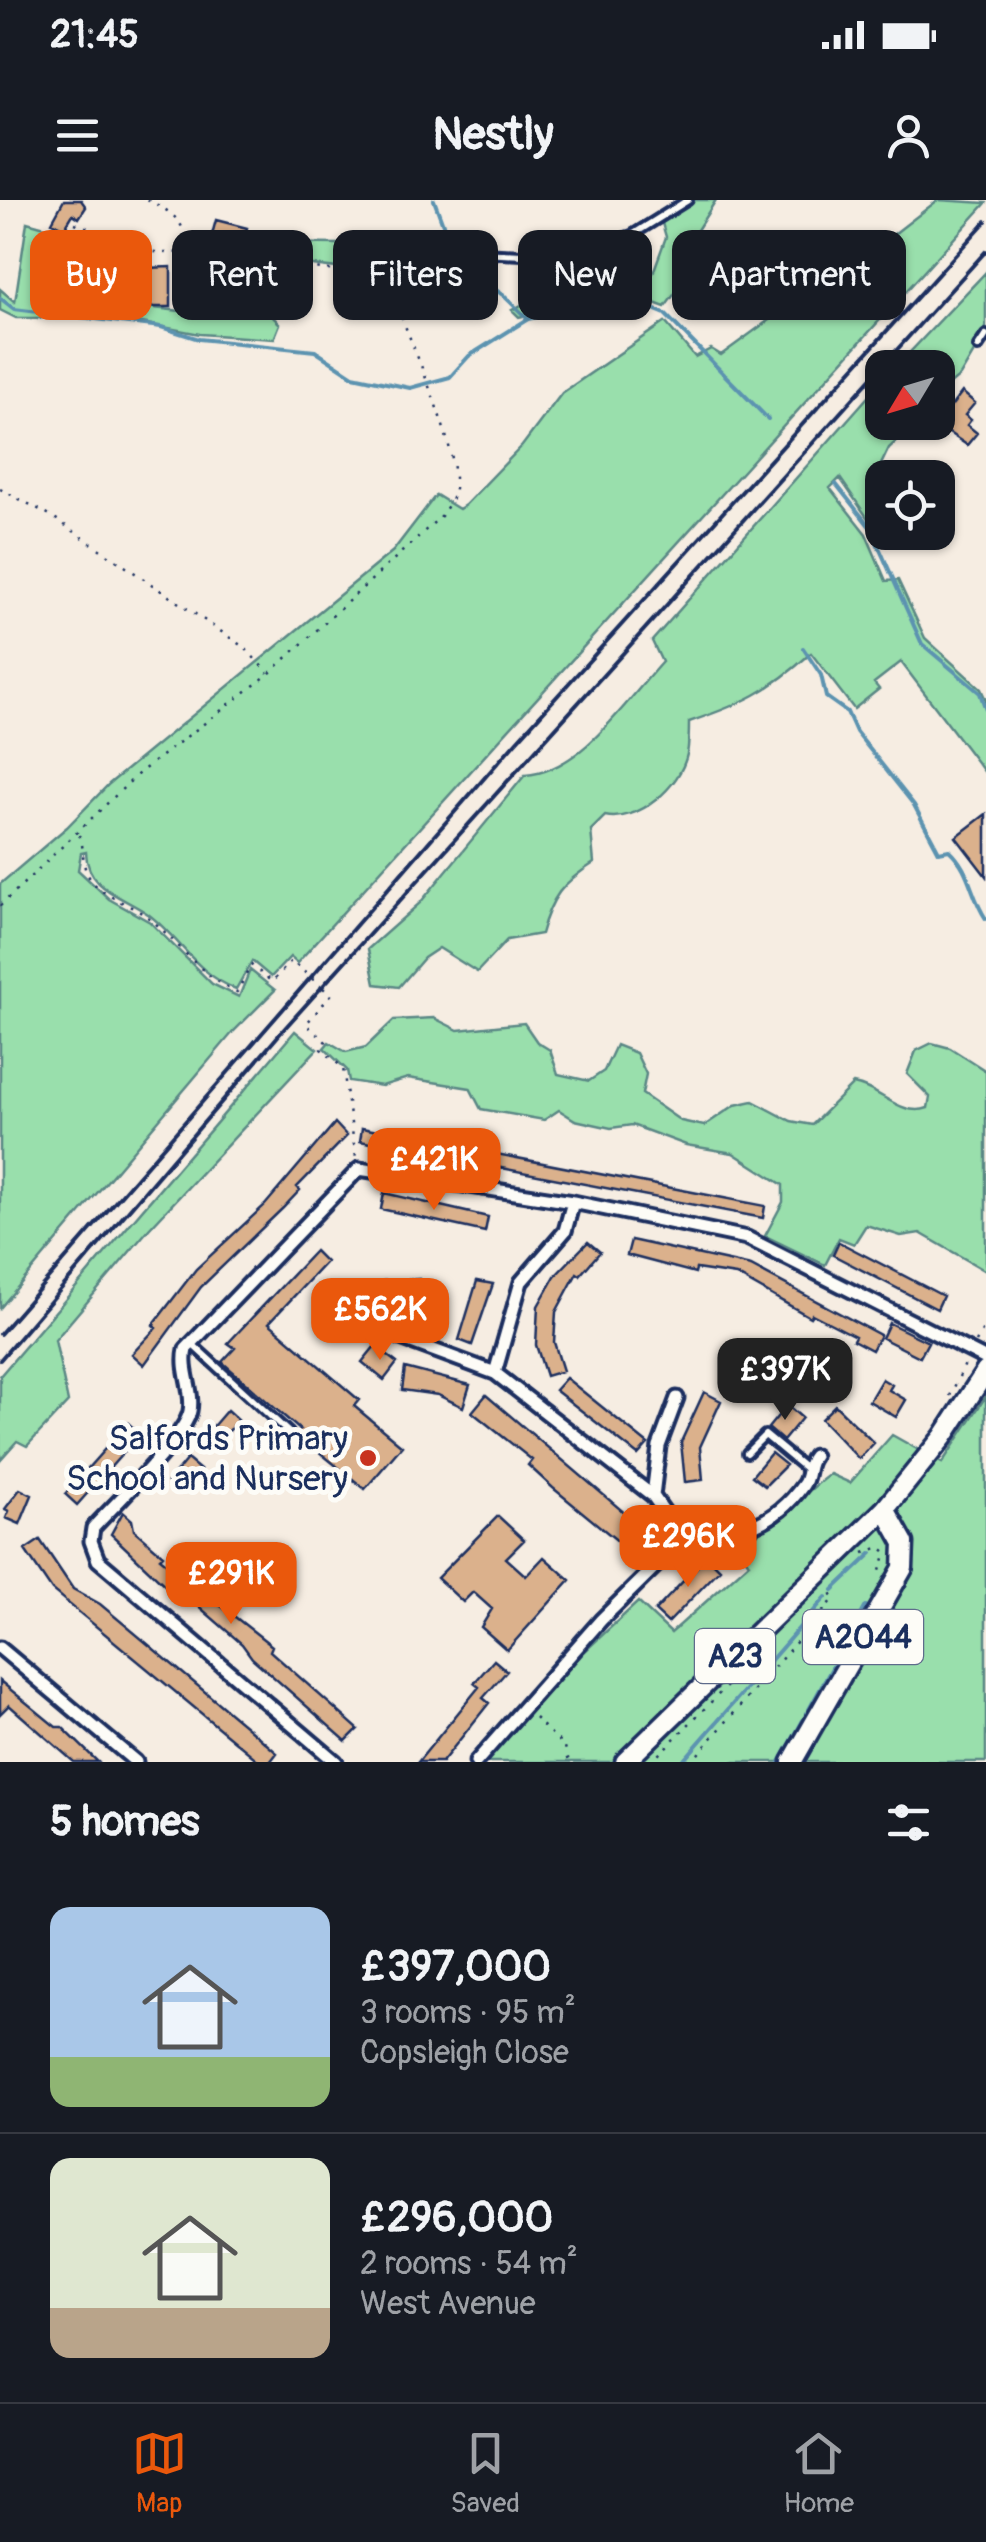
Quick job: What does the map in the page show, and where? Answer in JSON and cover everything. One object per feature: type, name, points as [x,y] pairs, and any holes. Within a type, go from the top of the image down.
[{"type":"main road","name":"A23","points":[[625,1762],[885,1509],[943,1437],[986,1371]]},
{"type":"main road","name":"A2044","points":[[792,1762],[903,1568],[904,1543],[885,1509]]},
{"type":"street","points":[[336,1762],[98,1560],[91,1541],[93,1528],[181,1430],[190,1410],[182,1368],[191,1343],[359,1169],[573,1202],[747,1238],[986,1359]]},
{"type":"street","points":[[496,1372],[520,1282],[565,1232],[573,1202]]},
{"type":"street","points":[[401,1338],[496,1372],[653,1496],[683,1539]]},
{"type":"street","points":[[653,1496],[659,1446],[677,1398]]},
{"type":"street","points":[[476,1762],[601,1620],[683,1539],[747,1532],[774,1514],[806,1482],[814,1456]]},
{"type":"street","points":[[0,1648],[136,1762]]},
{"type":"lane","points":[[498,254],[544,256],[584,251],[632,235],[688,200]]},
{"type":"lane","points":[[978,347],[986,335]]},
{"type":"lane","points":[[191,1343],[289,1433]]},
{"type":"lane","points":[[747,1453],[765,1435],[807,1470]]},
{"type":"path","points":[[147,200],[172,212],[186,230]]},
{"type":"path","points":[[75,223],[146,252],[172,254]]},
{"type":"path","points":[[0,906],[139,773],[270,674],[440,516],[455,492],[444,430],[402,320]]},
{"type":"path","points":[[0,489],[50,516],[245,648],[270,674]]},
{"type":"path","points":[[78,834],[87,874],[98,886],[150,919],[191,962],[220,985],[236,992],[251,965],[272,982],[291,961],[331,995],[306,1024],[326,1042],[321,1049],[344,1068],[359,1169]]},
{"type":"path","points":[[946,1406],[986,1324]]},
{"type":"path","points":[[845,1549],[856,1560],[872,1548],[886,1552],[874,1586]]},
{"type":"path","points":[[691,1762],[834,1599],[822,1572]]},
{"type":"path","points":[[652,1762],[746,1667]]},
{"type":"path","points":[[527,1706],[565,1747],[569,1762]]},
{"type":"green space","points":[[695,200],[716,200],[697,230],[672,230],[672,297],[665,307],[652,302],[652,273],[666,237],[662,223]]},
{"type":"green space","points":[[938,200],[986,203],[906,291],[906,230],[899,230]]},
{"type":"green space","points":[[27,222],[56,230],[30,230],[30,318],[16,318],[0,310],[0,289],[15,302]]},
{"type":"green space","points":[[313,244],[333,244],[333,268],[313,265]]},
{"type":"green space","points":[[986,272],[986,332],[960,376],[955,380],[955,350],[912,350]]},
{"type":"green space","points":[[152,308],[172,310],[172,320],[276,320],[280,324],[274,339],[200,334],[126,320],[152,320]]},
{"type":"green space","points":[[769,320],[880,320],[297,963],[290,957],[271,977],[252,961],[236,989],[222,982],[199,965],[148,914],[99,884],[88,865],[86,852],[81,853],[78,870],[109,899],[150,922],[212,984],[239,997],[250,970],[275,990],[233,1032],[0,1308],[0,884],[67,827],[109,784],[393,551],[436,495],[459,509],[465,505],[522,446],[562,393],[665,322],[695,357],[711,349],[721,355]]},
{"type":"green space","points":[[865,400],[865,440],[898,440],[883,460],[865,460],[865,514],[840,478],[830,488],[865,533],[865,550],[873,550],[886,581],[898,580],[925,638],[981,689],[986,700],[986,774],[901,662],[874,683],[879,689],[854,709],[811,653],[754,695],[689,722],[687,754],[676,779],[644,808],[618,817],[605,816],[591,830],[594,863],[559,892],[541,934],[507,940],[477,972],[439,948],[424,958],[399,987],[375,984],[368,949],[420,903],[525,775],[546,771],[565,761],[618,714],[662,662],[652,641]]},
{"type":"green space","points":[[434,1018],[458,1030],[524,1023],[537,1042],[550,1050],[558,1074],[589,1081],[604,1071],[616,1045],[636,1053],[646,1074],[642,1094],[681,1121],[704,1126],[735,1105],[753,1101],[791,1121],[812,1125],[853,1084],[909,1109],[928,1108],[930,1097],[907,1074],[916,1051],[932,1043],[950,1048],[986,1071],[986,1271],[920,1233],[901,1236],[866,1225],[854,1244],[839,1238],[825,1265],[765,1236],[783,1202],[783,1185],[733,1153],[686,1145],[632,1125],[611,1128],[575,1120],[559,1110],[544,1120],[481,1109],[470,1088],[408,1078],[382,1086],[349,1081],[347,1070],[324,1048],[329,1042],[346,1052],[366,1047],[394,1020]]},
{"type":"green space","points":[[295,1031],[317,1049],[149,1229],[55,1340],[68,1402],[27,1446],[17,1441],[0,1460],[0,1376]]},
{"type":"green space","points":[[986,1396],[986,1762],[485,1762],[584,1652],[638,1602],[671,1633],[749,1563],[737,1545],[774,1521],[830,1474],[850,1483],[892,1435],[942,1463]]},
{"type":"building","points":[[64,200],[81,200],[86,207],[79,218],[73,214],[64,229],[52,222]]},
{"type":"building","points":[[216,220],[247,228],[246,230],[213,230]]},
{"type":"building","points":[[171,267],[171,307],[152,307],[152,268]]},
{"type":"building","points":[[962,392],[975,403],[965,415],[971,420],[967,425],[977,433],[967,445],[955,437],[955,401]]},
{"type":"building","points":[[986,814],[986,876],[956,837]]},
{"type":"building","points":[[335,1123],[347,1136],[297,1187],[300,1190],[283,1208],[201,1287],[144,1365],[132,1354],[156,1328],[153,1325],[196,1269],[265,1205]]},
{"type":"building","points":[[362,1128],[765,1206],[763,1218],[360,1141]]},
{"type":"building","points":[[384,1193],[488,1217],[485,1232],[381,1209]]},
{"type":"building","points":[[631,1240],[751,1266],[880,1335],[872,1350],[853,1340],[855,1336],[812,1314],[810,1317],[736,1275],[696,1269],[695,1273],[627,1255]]},
{"type":"building","points":[[588,1242],[600,1252],[580,1275],[577,1273],[556,1312],[554,1342],[563,1371],[546,1376],[536,1345],[538,1306],[555,1276]]},
{"type":"building","points":[[839,1242],[943,1296],[937,1309],[833,1255]]},
{"type":"building","points":[[315,1251],[326,1262],[269,1323],[359,1400],[354,1406],[402,1446],[365,1489],[297,1434],[300,1430],[222,1362],[235,1348],[228,1343]]},
{"type":"building","points":[[419,1279],[421,1302],[385,1305],[384,1281]]},
{"type":"building","points":[[477,1281],[493,1284],[472,1345],[459,1340]]},
{"type":"building","points":[[357,1305],[378,1311],[370,1338],[349,1332]]},
{"type":"building","points":[[889,1323],[928,1342],[920,1357],[882,1338]]},
{"type":"building","points":[[375,1346],[397,1363],[384,1380],[362,1362]]},
{"type":"building","points":[[405,1368],[470,1385],[463,1407],[438,1395],[402,1390]]},
{"type":"building","points":[[566,1378],[648,1444],[638,1455],[555,1390]]},
{"type":"building","points":[[882,1379],[892,1385],[889,1390],[906,1400],[896,1417],[869,1401]]},
{"type":"building","points":[[704,1392],[721,1401],[700,1447],[703,1480],[685,1482],[681,1442]]},
{"type":"building","points":[[486,1395],[660,1543],[642,1561],[553,1488],[528,1465],[532,1460],[472,1412]]},
{"type":"building","points":[[787,1405],[802,1418],[783,1441],[768,1428]]},
{"type":"building","points":[[835,1405],[874,1443],[859,1459],[821,1419]]},
{"type":"building","points":[[227,1410],[238,1420],[214,1449],[202,1439]]},
{"type":"building","points":[[128,1423],[140,1434],[77,1505],[65,1494]]},
{"type":"building","points":[[771,1453],[786,1465],[765,1486],[752,1476]]},
{"type":"building","points":[[187,1459],[200,1470],[181,1493],[168,1482]]},
{"type":"building","points":[[20,1489],[32,1495],[20,1524],[6,1518],[9,1511],[5,1509]]},
{"type":"building","points":[[123,1512],[132,1520],[134,1530],[163,1555],[160,1558],[272,1646],[270,1651],[358,1729],[346,1741],[180,1590],[175,1595],[111,1534]]},
{"type":"building","points":[[498,1516],[524,1540],[506,1558],[526,1576],[544,1557],[570,1580],[507,1650],[481,1627],[492,1609],[473,1592],[463,1602],[437,1578]]},
{"type":"building","points":[[40,1540],[73,1589],[100,1604],[277,1753],[270,1762],[260,1762],[52,1590],[25,1550]]},
{"type":"building","points":[[707,1556],[720,1569],[668,1623],[655,1611]]},
{"type":"building","points":[[494,1660],[507,1671],[483,1698],[489,1703],[442,1762],[418,1762],[479,1687],[474,1683]]},
{"type":"building","points":[[0,1681],[56,1727],[62,1727],[98,1762],[74,1762],[9,1705],[0,1714]]},
{"type":"waterway","points":[[434,200],[445,230]]},
{"type":"waterway","points":[[498,291],[518,309]]},
{"type":"waterway","points":[[0,298],[14,309],[161,327],[199,339],[315,351],[353,376],[410,388],[450,377],[469,356],[528,319],[625,297],[665,314],[768,419]]},
{"type":"waterway","points":[[836,484],[870,527],[922,644],[980,693],[986,710]]},
{"type":"waterway","points":[[803,648],[821,675],[826,697],[847,712],[856,732],[914,805],[939,852],[949,850],[962,866],[986,919]]},
{"type":"waterway","points":[[833,1590],[872,1553]]},
{"type":"waterway","points":[[682,1762],[826,1597]]},
{"type":"waterway","points":[[780,1762],[866,1606]]},
{"type":"railway","points":[[0,1334],[514,744],[986,221]]},
{"type":"railway","points":[[0,1360],[284,1029],[986,251]]},
{"type":"place","name":"Salfords Primary School and Nursery","points":[[368,1458]]}]
